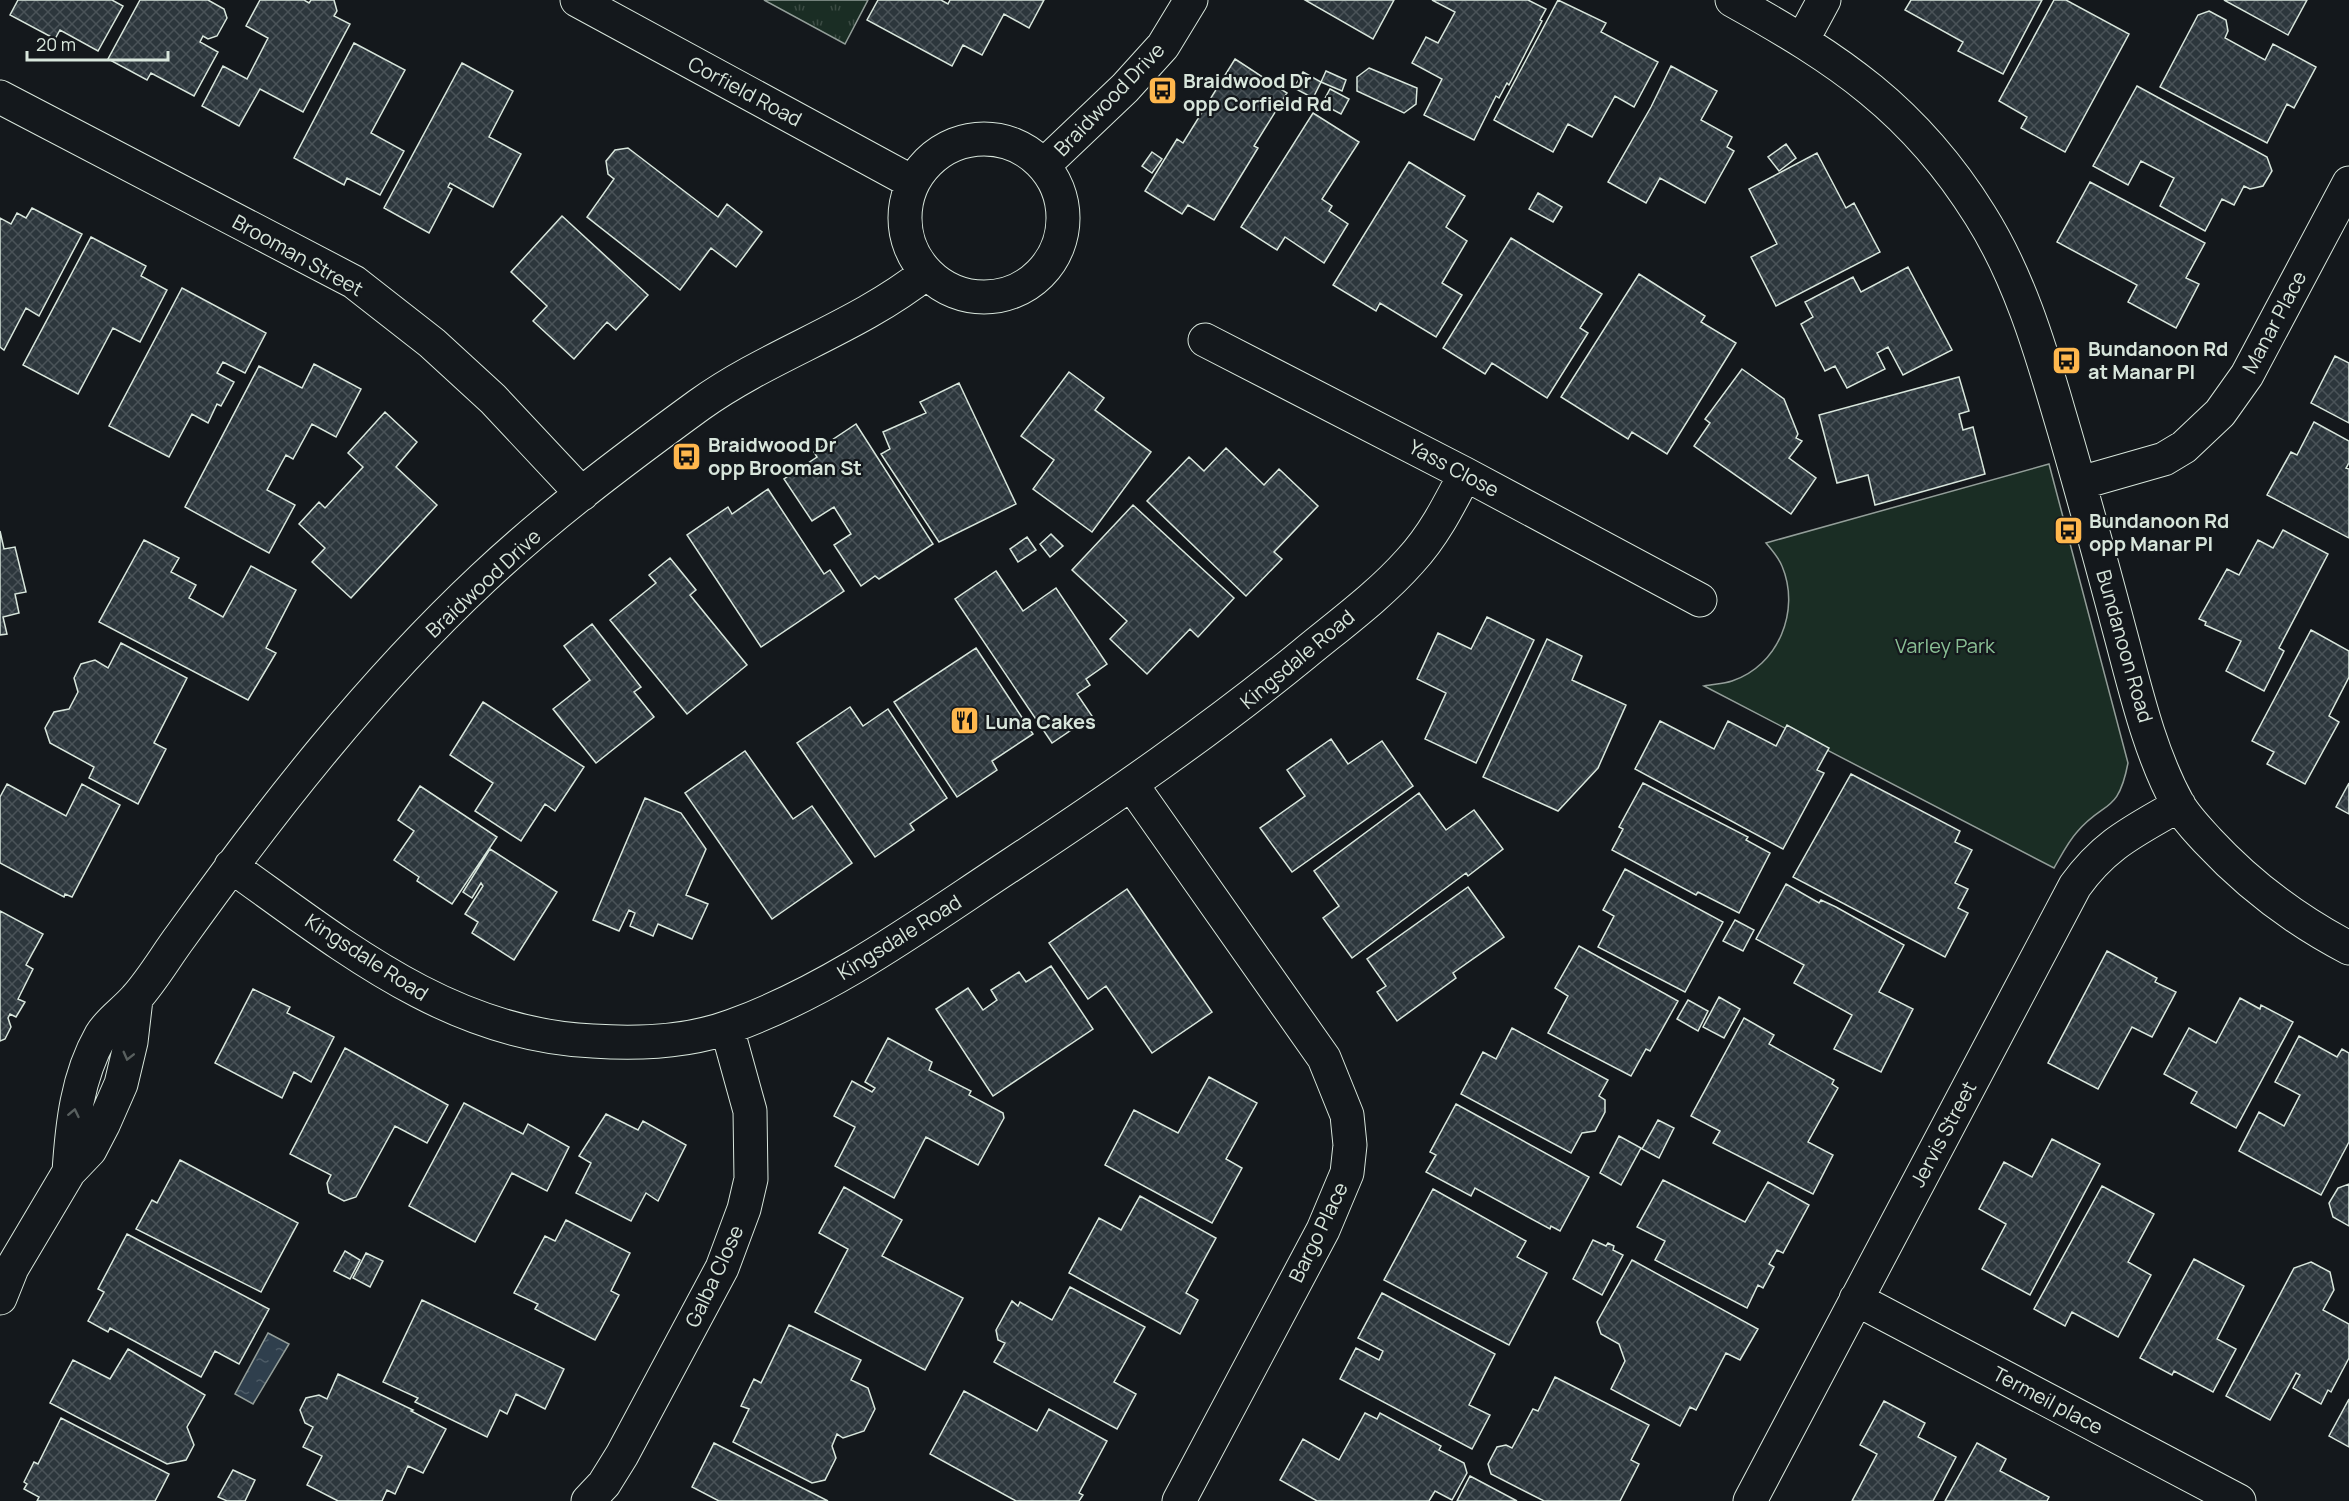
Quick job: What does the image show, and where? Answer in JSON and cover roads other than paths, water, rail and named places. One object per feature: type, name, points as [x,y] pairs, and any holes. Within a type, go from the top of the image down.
[{"type":"street","name":"Corfield Road","points":[[577,0],[912,182]]},
{"type":"street","name":"Braidwood Drive","points":[[1044,165],[1125,87],[1163,46],[1191,0]]},
{"type":"street","name":"Bundanoon Road","points":[[1732,0],[1803,39],[1866,83],[1888,103],[1937,157],[1980,214],[1996,242],[2033,326],[2080,483],[2143,713],[2179,806],[2221,855],[2265,896],[2312,929],[2349,948]]},
{"type":"street","points":[[1803,39],[1824,0]]},
{"type":"street","name":"Brooman Street","points":[[0,97],[354,282],[432,343],[492,399],[582,494]]},
{"type":"street","points":[[974,139],[1000,139],[1016,145],[1044,165],[1058,188],[1063,216],[1059,242],[1047,267],[1026,285],[1001,296],[973,297],[947,289],[926,273],[912,253],[905,229],[905,205],[912,182],[928,161],[942,151],[974,139]]},
{"type":"street","name":"Manar Place","points":[[2080,483],[2164,459],[2184,447],[2220,413],[2247,375],[2349,183]]},
{"type":"street","name":"Braidwood Drive","points":[[0,1298],[12,1268],[69,1172],[72,1123],[82,1077],[102,1033],[136,999],[231,866],[286,794],[393,669],[484,578],[582,494],[703,402],[767,363],[880,307],[926,273]]},
{"type":"street","name":"Yass Close","points":[[1205,340],[1465,474],[1700,600]]},
{"type":"street","name":"Kingsdale Road","points":[[231,866],[362,959],[412,990],[460,1013],[500,1026],[545,1036],[590,1041],[636,1042],[678,1039],[728,1028],[812,990],[892,944],[1132,785],[1229,715],[1344,621],[1407,565],[1444,515],[1465,474]]},
{"type":"street","name":"Bargo Place","points":[[1132,785],[1324,1058],[1347,1115],[1350,1145],[1347,1173],[1328,1220],[1179,1501]]},
{"type":"street","name":"Jervis Street","points":[[1750,1501],[2075,886],[2089,866],[2123,836],[2179,806]]},
{"type":"street","name":"Galba Close","points":[[588,1501],[604,1484],[622,1455],[722,1268],[744,1209],[751,1179],[750,1111],[728,1028]]},
{"type":"street","name":"Termeil place","points":[[1856,1299],[2240,1501]]},
{"type":"water","points":[[268,1333],[289,1344],[253,1404],[235,1394]]},
{"type":"place","name":"Braidwood Dr opp Corfield Rd","points":[[1162,91]]},
{"type":"place","name":"Bundanoon Rd at Manar Pl","points":[[2067,360]]},
{"type":"place","name":"Braidwood Dr opp Brooman St","points":[[687,456]]},
{"type":"place","name":"Bundanoon Rd opp Manar Pl","points":[[2068,531]]},
{"type":"place","name":"Luna Cakes","points":[[964,721]]},
{"type":"park label","name":"Varley Park","points":[[1945,645]]}]
